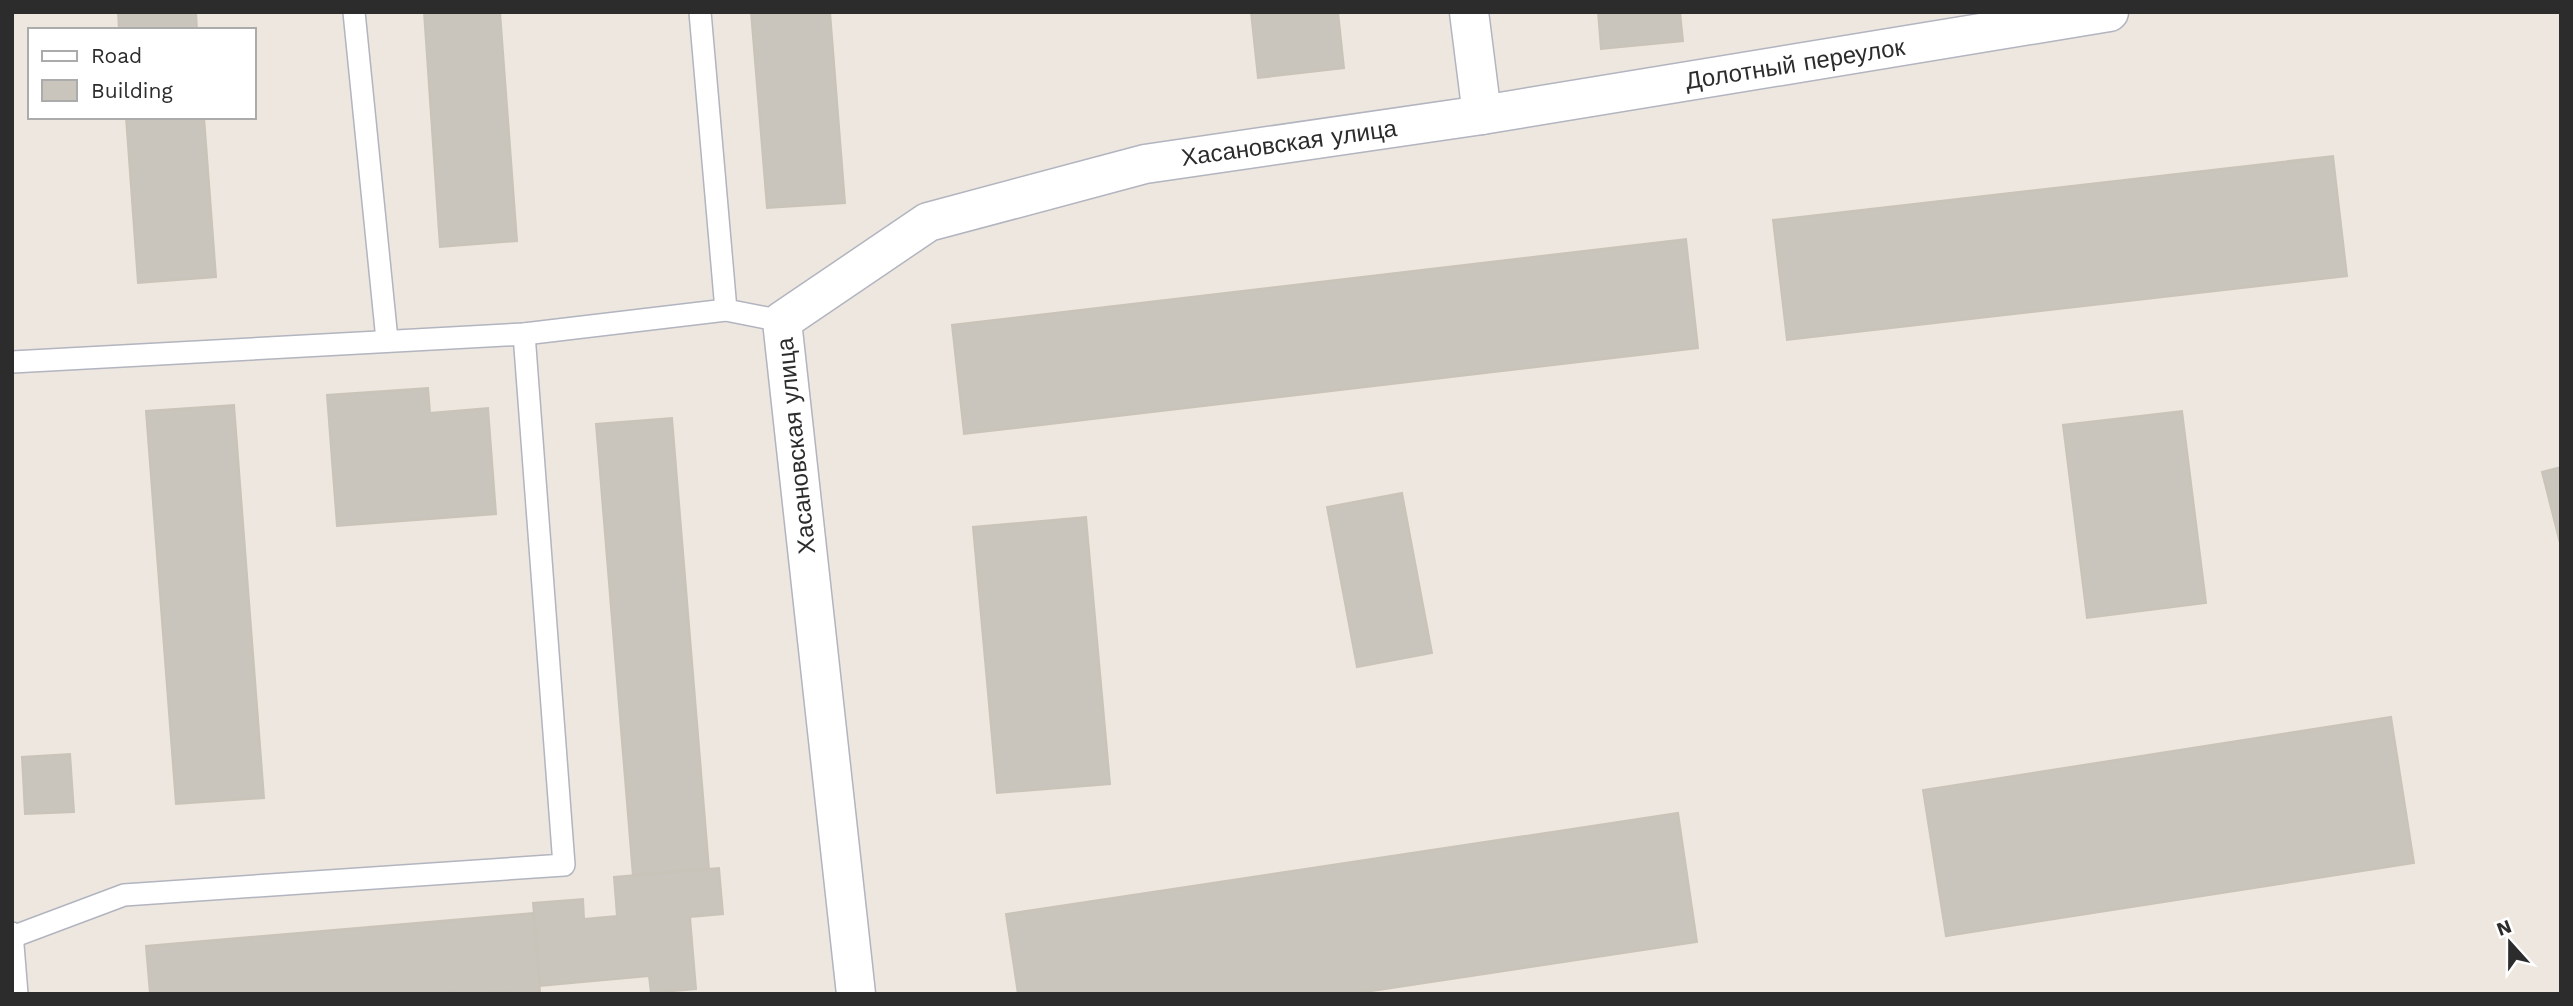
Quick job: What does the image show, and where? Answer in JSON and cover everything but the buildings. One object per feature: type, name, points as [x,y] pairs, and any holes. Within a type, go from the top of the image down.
[{"type":"street","points":[[1469,12],[1482,115]]},
{"type":"street","name":"Долотный переулок","points":[[1482,115],[2109,12]]},
{"type":"street","name":"Хасановская улица","points":[[856,994],[782,321],[928,222],[1145,164],[1482,115]]},
{"type":"lane","points":[[354,12],[387,340]]},
{"type":"lane","points":[[700,12],[726,310]]},
{"type":"lane","points":[[12,362],[524,334],[726,310],[782,321]]},
{"type":"lane","points":[[17,994],[12,936],[124,895],[564,865],[524,334]]}]
